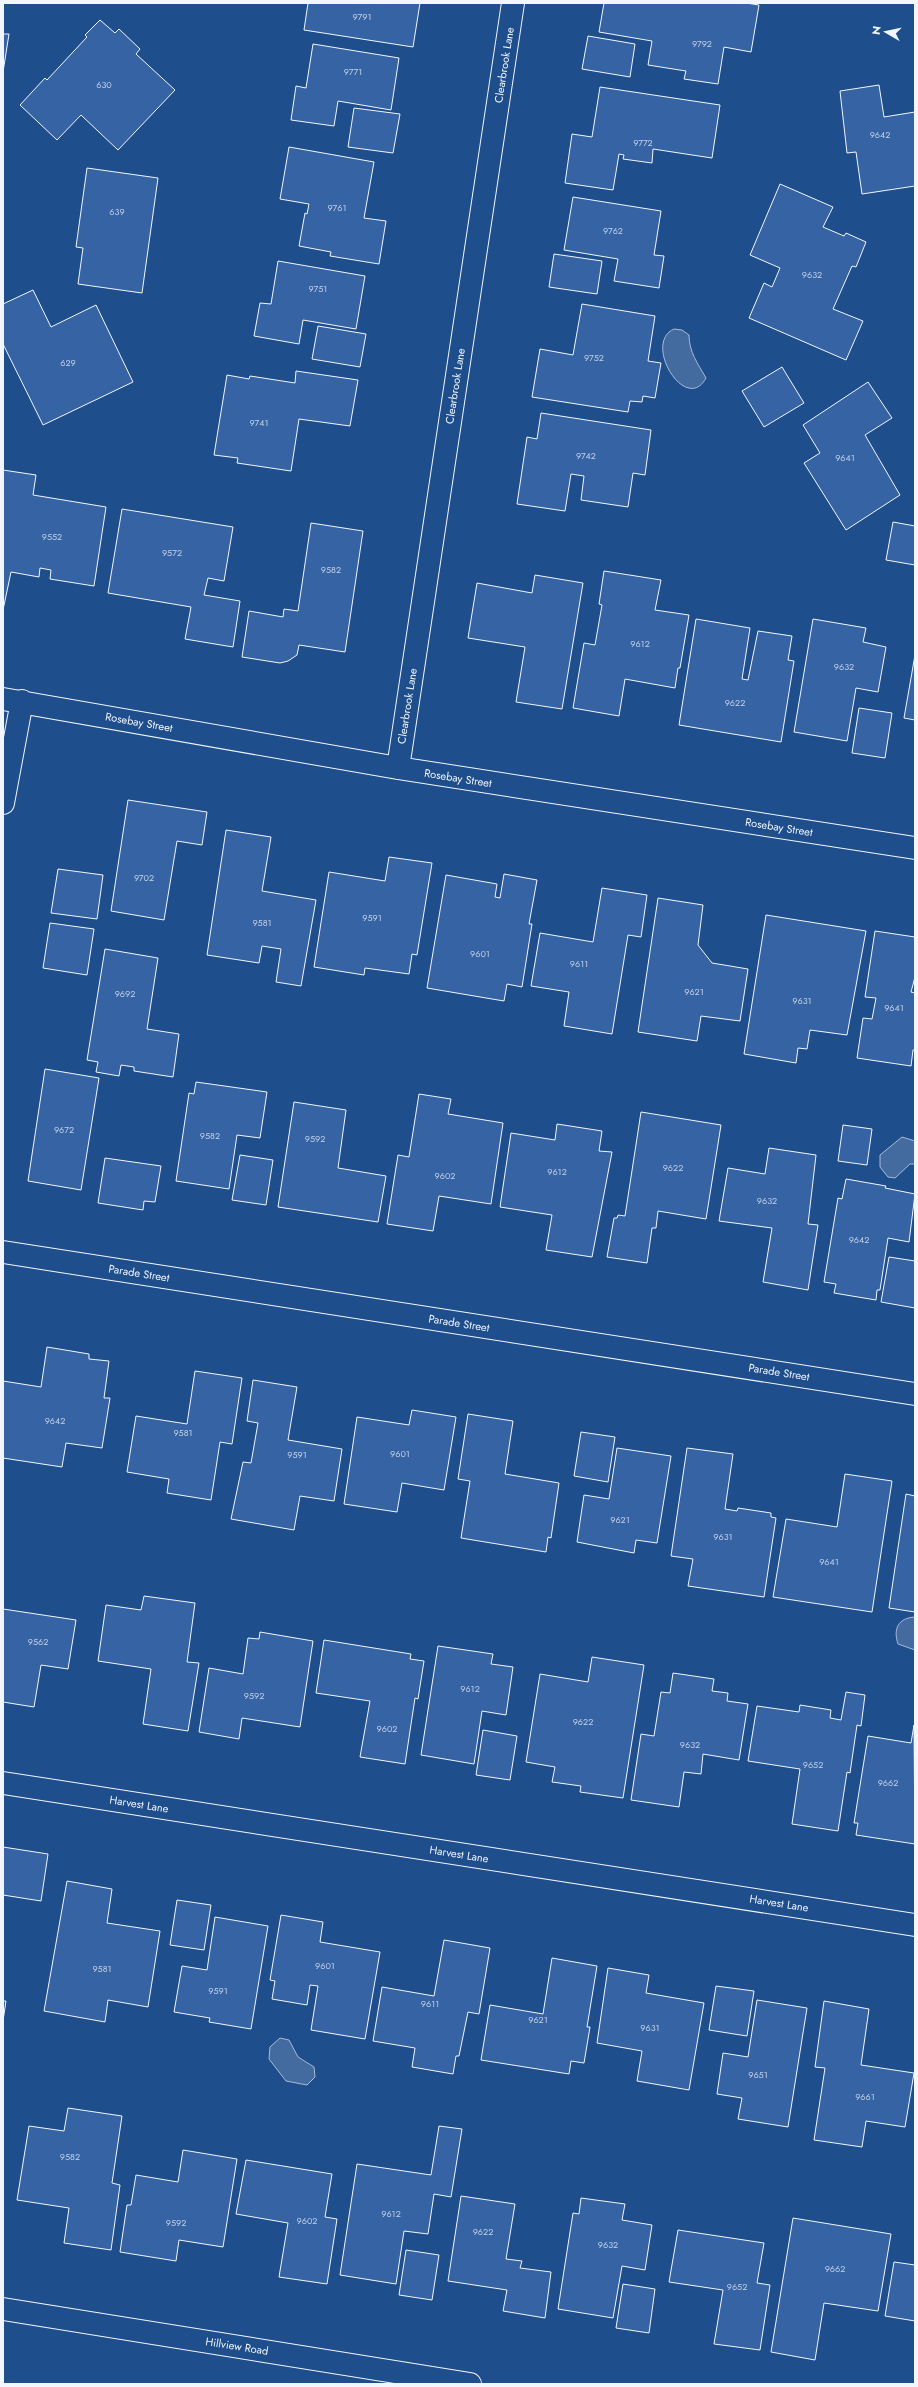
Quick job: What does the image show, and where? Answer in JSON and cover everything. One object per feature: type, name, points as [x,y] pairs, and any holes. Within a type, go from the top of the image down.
[{"type":"street","name":"Clearbrook Lane","points":[[398,768],[513,3]]},
{"type":"street","name":"Rosebay Street","points":[[12,700],[398,768],[915,848]]},
{"type":"street","points":[[3,803],[12,700]]},
{"type":"street","name":"Parade Street","points":[[3,1252],[915,1394]]},
{"type":"street","name":"Harvest Lane","points":[[3,1783],[915,1924]]},
{"type":"street","name":"Hillview Road","points":[[3,2309],[470,2384]]},
{"type":"water","points":[[674,329],[682,330],[689,335],[692,352],[706,378],[698,387],[688,388],[670,373],[665,360],[663,348],[665,337]]},
{"type":"water","points":[[902,1137],[915,1141],[915,1164],[910,1164],[895,1178],[888,1177],[880,1167],[880,1155]]},
{"type":"water","points":[[915,1617],[915,1650],[898,1644],[896,1634],[898,1625],[901,1622]]},
{"type":"water","points":[[280,2038],[289,2040],[298,2057],[314,2067],[315,2077],[307,2085],[286,2081],[269,2059],[270,2047]]},
{"type":"building","points":[[308,3],[420,3],[413,47],[304,30]]},
{"type":"building","points":[[604,3],[746,3],[759,5],[751,52],[724,47],[718,84],[684,79],[686,71],[648,65],[652,41],[599,32]]},
{"type":"building","points":[[100,20],[115,33],[119,29],[140,49],[136,54],[175,90],[118,150],[81,115],[57,140],[20,105],[45,78],[47,80],[87,37],[85,35]]},
{"type":"building","points":[[3,34],[9,34],[3,72]]},
{"type":"building","points":[[588,36],[635,44],[630,77],[582,69]]},
{"type":"building","points":[[313,44],[399,58],[391,110],[338,101],[334,126],[291,120],[296,86],[306,88]]},
{"type":"building","points":[[879,85],[884,117],[915,112],[915,186],[862,194],[856,152],[847,153],[840,91]]},
{"type":"building","points":[[600,87],[720,105],[712,158],[653,149],[652,163],[623,159],[624,155],[619,154],[613,190],[565,183],[572,134],[592,137]]},
{"type":"building","points":[[354,108],[400,114],[393,153],[348,147]]},
{"type":"building","points":[[289,147],[374,162],[364,218],[386,221],[379,264],[330,256],[331,252],[299,246],[305,213],[307,214],[309,204],[280,199]]},
{"type":"building","points":[[87,168],[158,178],[142,293],[78,284],[83,248],[76,247]]},
{"type":"building","points":[[780,184],[833,207],[823,227],[844,236],[846,233],[866,242],[856,267],[852,266],[833,309],[863,321],[846,360],[749,318],[764,283],[772,287],[780,268],[750,255]]},
{"type":"building","points":[[573,197],[661,211],[654,255],[664,256],[659,288],[614,281],[618,259],[564,250]]},
{"type":"building","points":[[554,254],[602,261],[597,294],[549,287]]},
{"type":"building","points":[[278,261],[365,276],[356,329],[303,320],[299,344],[254,336],[260,303],[271,304]]},
{"type":"building","points":[[33,290],[51,327],[96,305],[133,382],[43,425],[3,344],[3,304]]},
{"type":"building","points":[[582,304],[655,316],[648,361],[661,363],[655,398],[643,396],[642,402],[630,401],[628,412],[532,397],[540,349],[573,355]]},
{"type":"building","points":[[318,326],[366,334],[360,367],[312,359]]},
{"type":"building","points":[[782,367],[804,403],[764,427],[742,391]]},
{"type":"building","points":[[296,371],[358,380],[350,426],[299,419],[291,471],[237,463],[238,458],[214,455],[227,375],[249,379],[250,376],[295,383]]},
{"type":"building","points":[[868,382],[892,418],[865,435],[900,495],[846,530],[804,463],[820,453],[803,425]]},
{"type":"building","points":[[541,413],[651,430],[645,475],[633,473],[628,507],[581,500],[584,476],[571,474],[565,511],[517,504],[527,437],[537,439]]},
{"type":"building","points":[[3,470],[36,475],[33,495],[106,507],[94,586],[50,579],[51,570],[40,568],[39,577],[11,572],[3,610]]},
{"type":"building","points":[[122,509],[233,527],[224,581],[208,578],[204,595],[240,601],[233,647],[185,639],[191,607],[108,593]]},
{"type":"building","points":[[893,522],[915,526],[915,565],[886,560]]},
{"type":"building","points":[[311,523],[363,531],[345,652],[299,645],[297,655],[288,661],[280,663],[242,657],[249,611],[283,617],[284,609],[298,611]]},
{"type":"building","points":[[604,571],[661,580],[655,610],[689,615],[675,688],[625,679],[619,716],[573,708],[584,643],[595,645],[602,605],[599,604]]},
{"type":"building","points":[[535,575],[583,583],[562,709],[516,702],[525,647],[468,638],[477,583],[532,593]]},
{"type":"building","points":[[696,619],[750,628],[742,679],[748,680],[758,631],[792,636],[788,660],[794,661],[781,742],[679,725]]},
{"type":"building","points":[[813,619],[866,628],[863,642],[886,647],[878,692],[856,688],[847,741],[794,732]]},
{"type":"building","points":[[915,655],[915,720],[904,718]]},
{"type":"building","points":[[859,708],[892,713],[885,758],[852,753]]},
{"type":"building","points":[[128,800],[207,812],[202,845],[177,841],[164,920],[111,911]]},
{"type":"building","points":[[226,830],[271,837],[262,891],[316,900],[301,986],[276,982],[281,949],[262,946],[259,963],[207,955]]},
{"type":"building","points":[[389,857],[432,863],[417,955],[412,954],[409,974],[365,968],[364,975],[314,967],[329,872],[385,881]]},
{"type":"building","points":[[58,869],[103,875],[97,919],[51,913]]},
{"type":"building","points":[[504,874],[537,880],[529,924],[532,924],[522,987],[507,984],[504,1001],[427,988],[446,875],[497,884],[495,897],[500,898]]},
{"type":"building","points":[[602,888],[647,895],[641,937],[628,935],[612,1034],[564,1026],[569,992],[531,986],[540,933],[593,942]]},
{"type":"building","points":[[658,898],[703,905],[698,945],[712,963],[748,969],[740,1021],[701,1016],[697,1041],[638,1032]]},
{"type":"building","points":[[766,915],[866,931],[847,1035],[810,1030],[807,1049],[798,1048],[796,1063],[744,1054]]},
{"type":"building","points":[[50,923],[94,929],[87,975],[43,968]]},
{"type":"building","points":[[875,931],[915,937],[915,977],[911,992],[915,993],[915,1050],[913,1050],[911,1066],[857,1058],[863,1018],[872,1019],[876,998],[865,997]]},
{"type":"building","points":[[105,949],[158,958],[147,1029],[179,1034],[173,1077],[134,1071],[134,1067],[121,1065],[119,1076],[96,1072],[98,1062],[87,1060]]},
{"type":"building","points":[[45,1069],[99,1078],[81,1190],[28,1181]]},
{"type":"building","points":[[196,1082],[267,1092],[260,1138],[237,1135],[229,1189],[176,1181],[189,1093],[194,1094]]},
{"type":"building","points":[[419,1094],[451,1099],[448,1114],[503,1123],[491,1204],[439,1196],[433,1231],[387,1224],[398,1155],[409,1157]]},
{"type":"building","points":[[294,1102],[346,1110],[338,1168],[386,1176],[378,1222],[278,1207]]},
{"type":"building","points":[[641,1112],[721,1125],[706,1219],[658,1211],[656,1228],[652,1228],[647,1263],[607,1257],[614,1218],[617,1218],[618,1215],[625,1216]]},
{"type":"building","points":[[557,1124],[602,1131],[599,1151],[612,1152],[592,1257],[546,1250],[552,1215],[500,1207],[511,1133],[555,1140]]},
{"type":"building","points":[[843,1125],[872,1129],[867,1165],[838,1161]]},
{"type":"building","points":[[769,1148],[816,1155],[808,1224],[818,1225],[808,1290],[763,1282],[772,1228],[719,1221],[728,1168],[765,1174]]},
{"type":"building","points":[[240,1155],[273,1160],[266,1205],[232,1200]]},
{"type":"building","points":[[105,1158],[161,1166],[155,1202],[144,1201],[143,1210],[98,1203]]},
{"type":"building","points":[[846,1179],[886,1186],[885,1188],[915,1194],[909,1242],[888,1238],[880,1290],[877,1290],[876,1300],[834,1293],[836,1284],[824,1282],[838,1198],[842,1199]]},
{"type":"building","points":[[889,1257],[915,1261],[915,1308],[881,1302]]},
{"type":"building","points":[[47,1347],[89,1354],[89,1359],[109,1361],[104,1398],[110,1398],[102,1448],[66,1443],[62,1467],[3,1458],[3,1381],[41,1387]]},
{"type":"building","points":[[195,1371],[242,1378],[232,1444],[220,1442],[211,1500],[167,1493],[169,1479],[127,1472],[136,1416],[187,1424]]},
{"type":"building","points":[[253,1380],[297,1387],[288,1440],[342,1449],[334,1501],[300,1496],[294,1530],[231,1519],[243,1462],[251,1463],[258,1423],[247,1421]]},
{"type":"building","points":[[412,1410],[456,1417],[444,1490],[402,1483],[397,1512],[344,1504],[357,1417],[409,1425]]},
{"type":"building","points":[[468,1414],[513,1421],[505,1474],[559,1483],[551,1538],[548,1537],[546,1552],[461,1538],[470,1481],[458,1479]]},
{"type":"building","points":[[581,1432],[615,1437],[608,1482],[574,1476]]},
{"type":"building","points":[[617,1448],[671,1456],[657,1543],[636,1540],[634,1553],[577,1542],[584,1495],[609,1499]]},
{"type":"building","points":[[687,1448],[733,1454],[725,1509],[737,1511],[738,1508],[771,1513],[771,1517],[776,1518],[764,1597],[688,1586],[693,1559],[671,1556]]},
{"type":"building","points":[[845,1474],[892,1481],[872,1612],[773,1597],[786,1519],[837,1527]]},
{"type":"building","points":[[906,1494],[915,1496],[915,1612],[889,1608]]},
{"type":"building","points":[[144,1596],[195,1603],[187,1662],[199,1663],[188,1731],[143,1724],[151,1669],[98,1661],[106,1605],[141,1610]]},
{"type":"building","points":[[3,1609],[76,1620],[68,1669],[41,1665],[34,1707],[3,1702]]},
{"type":"building","points":[[260,1632],[313,1641],[300,1727],[242,1718],[239,1739],[199,1732],[209,1668],[243,1674],[248,1638],[259,1639]]},
{"type":"building","points":[[324,1640],[411,1654],[410,1659],[424,1661],[418,1699],[415,1698],[405,1764],[360,1757],[370,1701],[316,1693]]},
{"type":"building","points":[[438,1646],[493,1654],[491,1664],[513,1667],[506,1715],[482,1711],[474,1764],[421,1755]]},
{"type":"building","points":[[592,1657],[644,1665],[623,1798],[580,1792],[581,1786],[552,1782],[555,1767],[526,1762],[540,1674],[588,1682]]},
{"type":"building","points":[[673,1673],[714,1679],[712,1691],[728,1693],[727,1701],[748,1704],[739,1760],[703,1754],[701,1774],[684,1772],[679,1807],[631,1800],[641,1734],[654,1736],[661,1692],[670,1693]]},
{"type":"building","points":[[846,1692],[865,1695],[861,1726],[857,1725],[850,1773],[847,1772],[838,1831],[792,1824],[800,1769],[748,1761],[757,1706],[799,1712],[800,1705],[831,1710],[830,1718],[841,1720]]},
{"type":"building","points":[[914,1725],[915,1844],[856,1835],[858,1823],[854,1823],[868,1736],[911,1743]]},
{"type":"building","points":[[483,1730],[517,1736],[510,1780],[476,1775]]},
{"type":"building","points":[[3,1847],[48,1854],[41,1901],[3,1895]]},
{"type":"building","points":[[67,1881],[112,1889],[107,1923],[160,1931],[148,2007],[108,2000],[105,2022],[44,2011]]},
{"type":"building","points":[[177,1900],[211,1905],[204,1950],[170,1945]]},
{"type":"building","points":[[281,1915],[323,1922],[320,1942],[380,1952],[365,2039],[311,2030],[318,1986],[310,1985],[307,2005],[272,1999],[275,1981],[270,1980]]},
{"type":"building","points":[[215,1917],[268,1926],[251,2029],[209,2022],[210,2018],[174,2012],[182,1966],[207,1970]]},
{"type":"building","points":[[444,1940],[490,1948],[479,2014],[468,2012],[459,2056],[456,2056],[453,2074],[412,2067],[415,2048],[373,2041],[382,1987],[434,1996]]},
{"type":"building","points":[[552,1958],[597,1966],[587,2027],[590,2027],[584,2063],[571,2061],[569,2074],[481,2060],[490,2005],[543,2014]]},
{"type":"building","points":[[608,1968],[649,1975],[646,1993],[704,2003],[689,2090],[637,2081],[642,2051],[597,2043]]},
{"type":"building","points":[[716,1986],[754,1991],[747,2036],[709,2030]]},
{"type":"building","points":[[757,2000],[807,2008],[788,2127],[738,2119],[742,2098],[717,2094],[723,2053],[748,2057]]},
{"type":"building","points":[[3,2001],[6,2001],[3,2021]]},
{"type":"building","points":[[824,2001],[869,2009],[861,2065],[914,2073],[905,2127],[866,2121],[862,2147],[814,2140],[825,2068],[815,2067]]},
{"type":"building","points":[[68,2108],[122,2116],[112,2183],[120,2185],[111,2250],[64,2243],[69,2208],[17,2200],[29,2126],[64,2131]]},
{"type":"building","points":[[439,2126],[462,2129],[451,2197],[434,2194],[428,2234],[404,2231],[396,2284],[340,2275],[357,2164],[431,2175]]},
{"type":"building","points":[[183,2150],[237,2159],[223,2247],[179,2240],[176,2261],[120,2252],[127,2205],[131,2205],[136,2175],[178,2182]]},
{"type":"building","points":[[246,2160],[332,2174],[325,2217],[337,2219],[327,2284],[279,2277],[288,2223],[236,2214]]},
{"type":"building","points":[[461,2196],[515,2204],[506,2259],[522,2261],[520,2268],[551,2272],[545,2318],[503,2311],[507,2290],[448,2281]]},
{"type":"building","points":[[581,2198],[625,2204],[622,2220],[652,2225],[645,2270],[622,2266],[613,2318],[558,2309],[573,2213],[579,2214]]},
{"type":"building","points":[[793,2218],[891,2234],[878,2311],[824,2303],[815,2360],[771,2352]]},
{"type":"building","points":[[678,2230],[764,2243],[757,2283],[770,2285],[760,2350],[714,2344],[723,2290],[669,2282]]},
{"type":"building","points":[[406,2250],[439,2255],[432,2300],[399,2295]]},
{"type":"building","points":[[894,2262],[915,2265],[915,2321],[885,2316]]},
{"type":"building","points":[[623,2284],[655,2289],[649,2333],[616,2328]]}]
